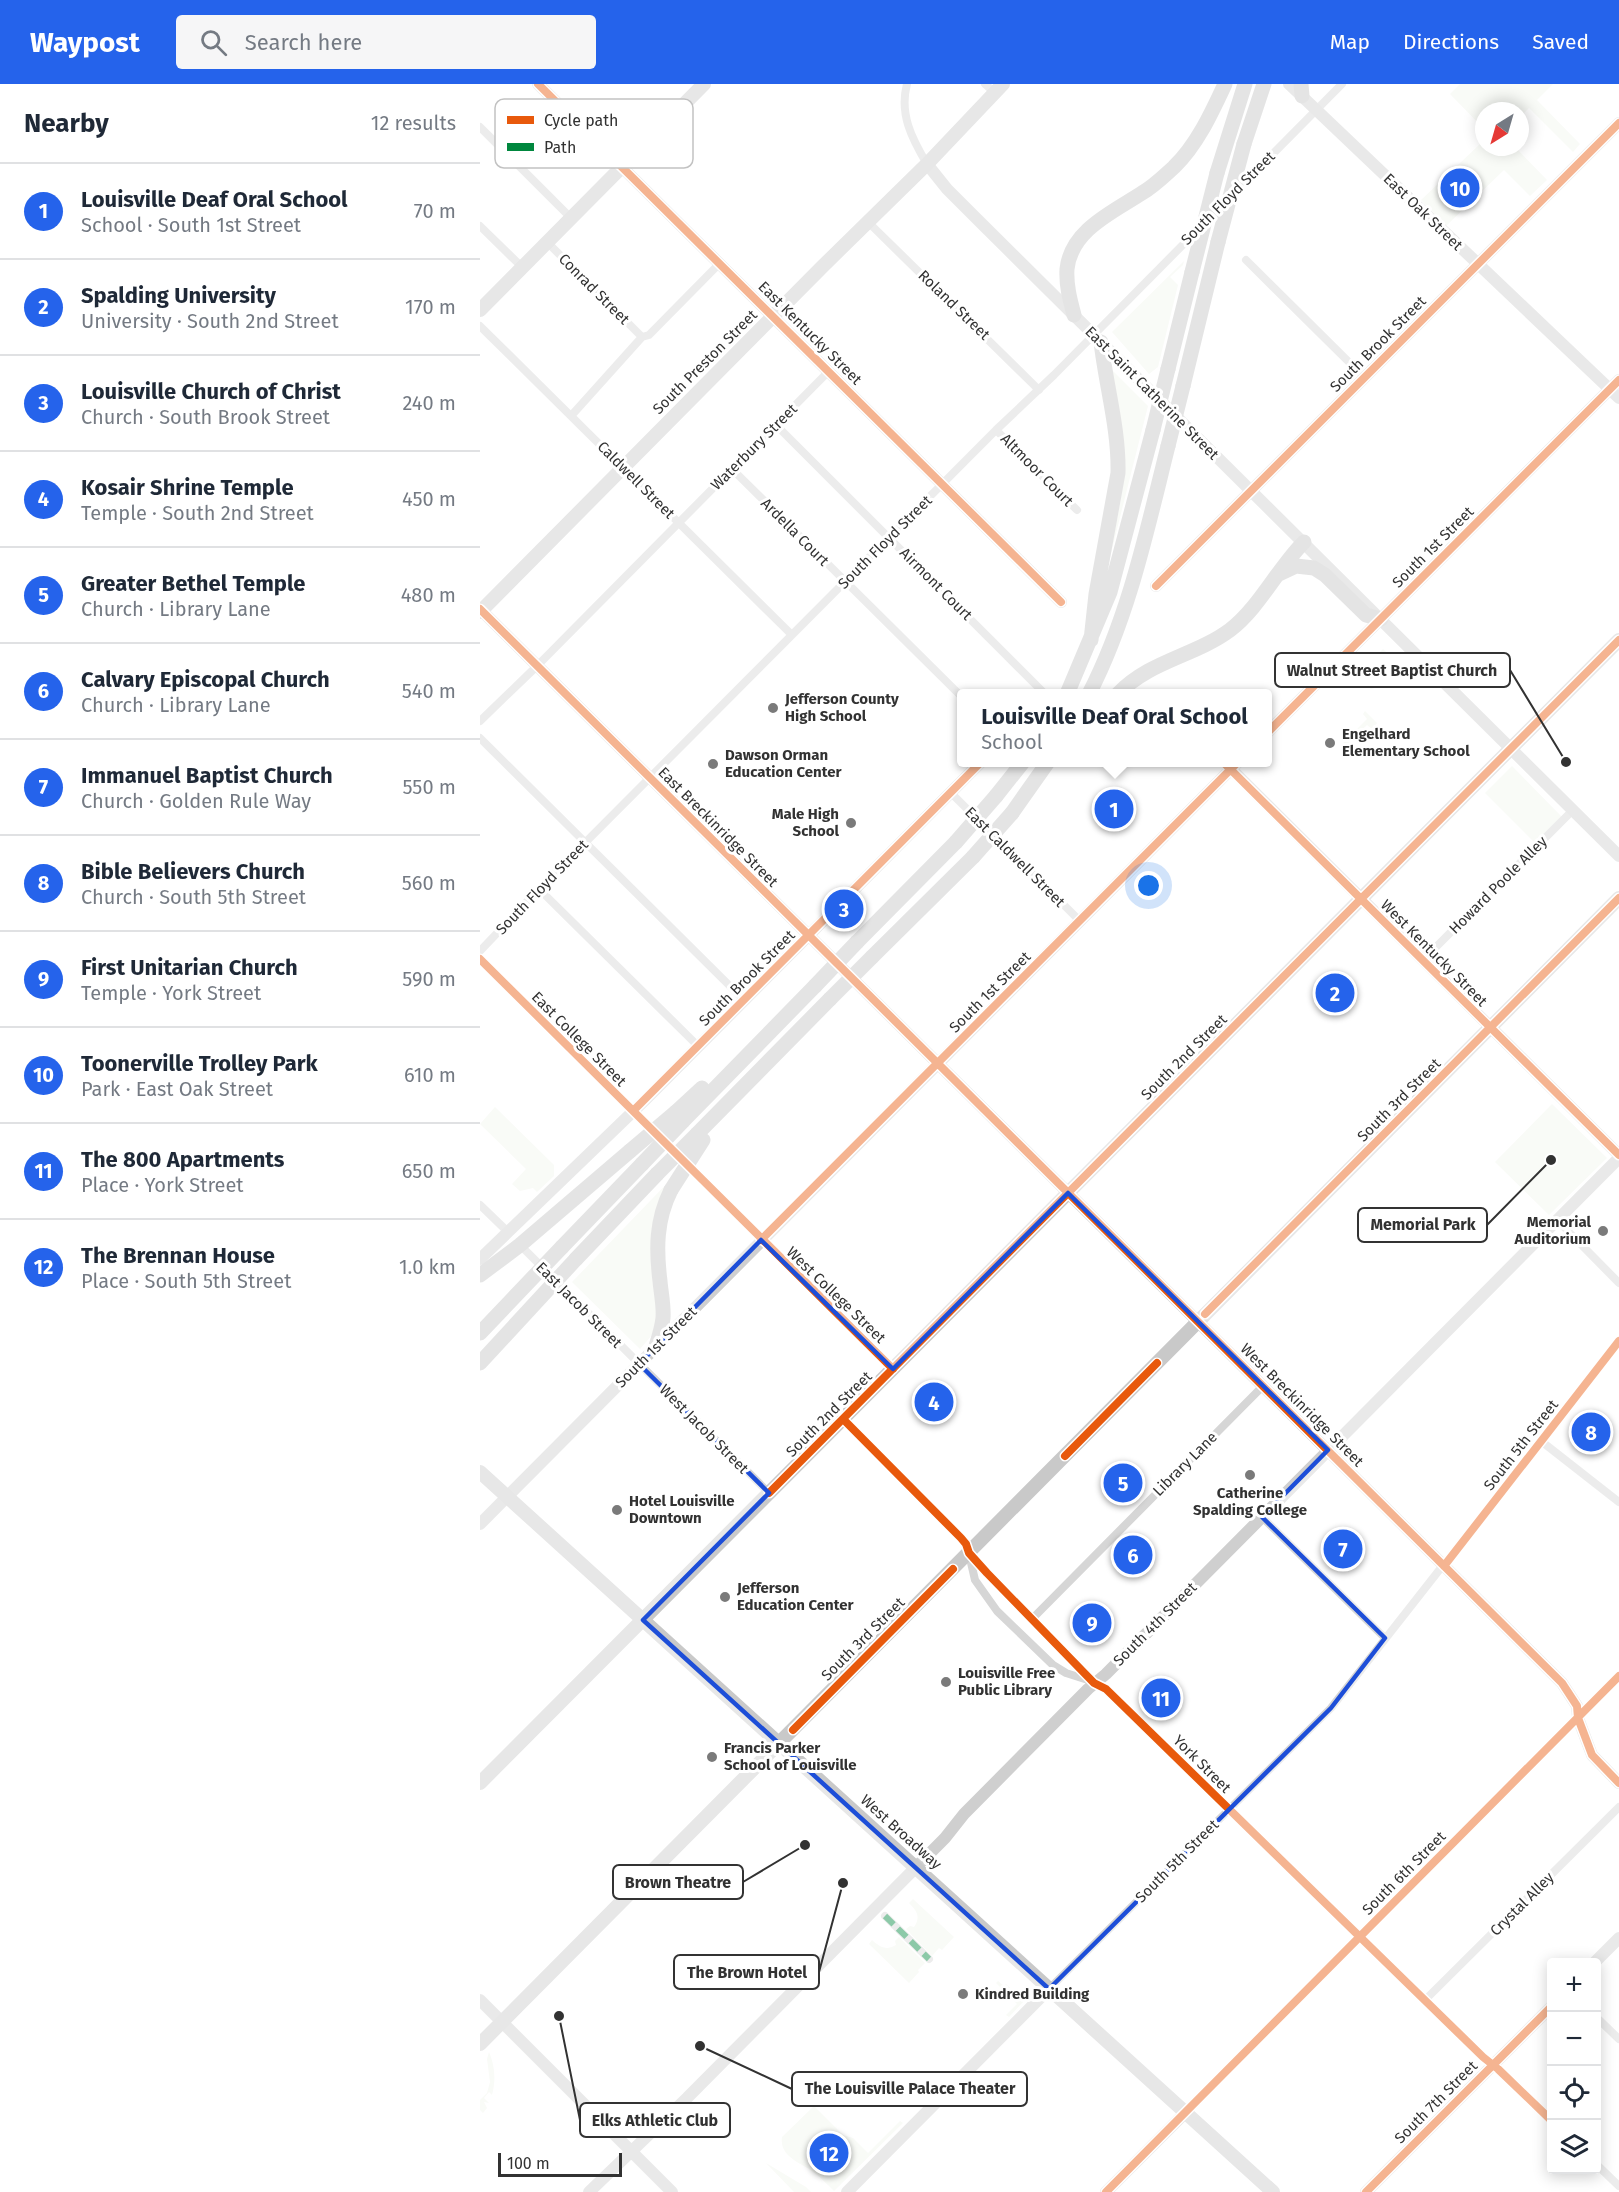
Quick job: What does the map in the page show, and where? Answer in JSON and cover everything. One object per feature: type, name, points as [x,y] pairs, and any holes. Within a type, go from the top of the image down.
[{"type":"highway","points":[[1074,315],[1067,272],[1074,247],[1086,232],[1104,217],[1144,192],[1177,164],[1194,141],[1225,84]]},
{"type":"highway","points":[[1098,613],[1110,592],[1122,551],[1217,173],[1245,84]]},
{"type":"highway","points":[[1091,689],[1111,644],[1127,599],[1168,446],[1218,242],[1261,89]]},
{"type":"highway","points":[[1069,689],[1091,640],[1098,613],[1118,473],[1112,409],[1097,338]]},
{"type":"highway","points":[[1123,689],[1148,670],[1206,643],[1238,623],[1304,542]]},
{"type":"highway","points":[[1279,574],[1296,566],[1314,568],[1325,575],[1366,615],[1381,619]]},
{"type":"highway","points":[[480,1275],[520,1245],[630,1151],[679,1116],[778,1024],[956,842],[1019,767]]},
{"type":"highway","points":[[1017,808],[1045,767]]},
{"type":"highway","points":[[480,1362],[657,1174],[700,1137],[742,1088],[973,857],[1055,767]]},
{"type":"highway","points":[[480,1333],[642,1164],[679,1116]]},
{"type":"highway","points":[[656,1346],[663,1319],[657,1237],[665,1201],[700,1137]]},
{"type":"main road","points":[[689,99],[704,84]]},
{"type":"main road","name":"South Preston Street","points":[[481,611],[927,164],[994,87]]},
{"type":"main road","points":[[480,310],[621,168]]},
{"type":"main road","name":"South 2nd Street","points":[[480,1783],[1619,640]]},
{"type":"main road","name":"South 3rd Street","points":[[480,2044],[1619,898]]},
{"type":"main road","name":"West Broadway","points":[[480,1472],[1273,2192]]},
{"type":"street","name":"East Kentucky Street","points":[[538,84],[553,99]]},
{"type":"street","points":[[907,84],[904,104],[907,123],[927,164]]},
{"type":"street","name":"East Oak Street","points":[[1289,84],[1301,90],[1316,110],[1614,394]]},
{"type":"street","name":"South Floyd Street","points":[[480,951],[585,842],[996,430],[1097,338],[1342,84]]},
{"type":"street","name":"South Brook Street","points":[[1156,586],[1619,123]]},
{"type":"street","points":[[480,127],[495,142]]},
{"type":"street","name":"East Saint Catherine Street","points":[[927,164],[950,192],[1619,856]]},
{"type":"street","points":[[521,168],[571,218]]},
{"type":"street","name":"East Kentucky Street","points":[[623,168],[1061,602]]},
{"type":"street","name":"Roland Street","points":[[868,222],[1039,390]]},
{"type":"street","points":[[480,226],[522,267]]},
{"type":"street","name":"Conrad Street","points":[[547,242],[642,337]]},
{"type":"street","points":[[1246,260],[1365,377]]},
{"type":"street","points":[[571,416],[642,337],[649,335],[720,263]]},
{"type":"street","name":"Caldwell Street","points":[[480,326],[792,635]]},
{"type":"street","name":"Waterbury Street","points":[[480,721],[829,370]]},
{"type":"street","name":"South 1st Street","points":[[1272,728],[1381,619],[1614,394],[1619,380]]},
{"type":"street","name":"Airmont Court","points":[[776,425],[1041,689]]},
{"type":"street","name":"Altmoor Court","points":[[996,430],[1077,510]]},
{"type":"street","name":"Ardella Court","points":[[732,469],[957,692]]},
{"type":"street","name":"East Breckinridge Street","points":[[481,611],[938,1063]]},
{"type":"street","points":[[480,738],[744,1000]]},
{"type":"street","name":"South Brook Street","points":[[480,1258],[634,1110],[976,767]]},
{"type":"street","name":"South 1st Street","points":[[480,1524],[1080,921],[1229,767]]},
{"type":"street","name":"West Kentucky Street","points":[[1233,767],[1619,1156]]},
{"type":"street","name":"East Caldwell Street","points":[[950,792],[1080,921]]},
{"type":"street","name":"Howard Poole Alley","points":[[1423,960],[1574,810]]},
{"type":"street","points":[[539,889],[698,1046]]},
{"type":"street","name":"East College Street","points":[[480,959],[634,1110],[761,1240]]},
{"type":"street","name":"West Breckinridge Street","points":[[938,1063],[1562,1683],[1577,1706],[1578,1718],[1592,1755],[1619,1783]]},
{"type":"street","name":"South 4th Street","points":[[589,2192],[945,1838],[964,1814],[1094,1683],[1106,1674],[1619,1156]]},
{"type":"street","points":[[480,1205],[507,1231]]},
{"type":"street","points":[[1557,1220],[1619,1283]]},
{"type":"street","name":"West College Street","points":[[761,1240],[893,1369]]},
{"type":"street","name":"East Jacob Street","points":[[520,1245],[639,1364]]},
{"type":"street","name":"South 5th Street","points":[[847,2192],[1331,1708],[1619,1341]]},
{"type":"street","name":"West Jacob Street","points":[[639,1364],[769,1493]]},
{"type":"street","name":"Library Lane","points":[[1032,1619],[1263,1386]]},
{"type":"street","name":"York Street","points":[[843,1419],[961,1538],[969,1553],[1094,1683],[1106,1689],[1550,2120]]},
{"type":"street","points":[[1541,1441],[1619,1502]]},
{"type":"street","points":[[1262,1517],[1386,1638]]},
{"type":"street","points":[[969,1553],[975,1580],[985,1597],[1003,1618],[1053,1665],[1066,1673],[1094,1683]]},
{"type":"street","name":"South 6th Street","points":[[1106,2192],[1619,1676]]},
{"type":"street","name":"Crystal Alley","points":[[1425,2000],[1619,1808]]},
{"type":"street","points":[[885,1916],[929,1959]]},
{"type":"street","points":[[1599,1958],[1619,1938]]},
{"type":"street","points":[[480,2000],[672,2192]]},
{"type":"street","name":"South 7th Street","points":[[1366,2192],[1547,2010]]},
{"type":"street","points":[[1601,2021],[1619,2038]]},
{"type":"street","points":[[1601,2169],[1619,2186]]},
{"type":"highlighted area","points":[[1068,1193],[1328,1450],[1262,1517],[1385,1638],[1331,1708],[1049,1989],[643,1620],[769,1493],[639,1364],[761,1240],[893,1369]]},
{"type":"shaded area","points":[[1460,84],[1553,84],[1537,100],[1580,144],[1573,152],[1529,108],[1529,102],[1475,102],[1475,120],[1450,94]]},
{"type":"shaded area","points":[[1475,149],[1475,156],[1524,156],[1547,180],[1530,196],[1504,170],[1446,226],[1421,200]]},
{"type":"shaded area","points":[[1184,261],[1183,265],[1170,277],[1178,285],[1158,367],[1149,374],[1112,332]]},
{"type":"shaded area","points":[[1109,367],[1148,406],[1109,561],[1121,499]]},
{"type":"shaded area","points":[[1383,649],[1396,661],[1396,665],[1392,669],[1386,669],[1386,679],[1378,687],[1371,689],[1356,676]]},
{"type":"shaded area","points":[[1365,711],[1377,723],[1372,729],[1367,725],[1344,748],[1341,745],[1367,719],[1363,714]]},
{"type":"shaded area","points":[[1512,766],[1562,817],[1535,843],[1485,793]]},
{"type":"shaded area","points":[[1552,1104],[1607,1158],[1549,1215],[1495,1162]]},
{"type":"shaded area","points":[[495,1107],[554,1165],[554,1176],[537,1192],[533,1188],[520,1191],[512,1184],[526,1169],[480,1124]]},
{"type":"shaded area","points":[[678,1172],[669,1183],[658,1318],[652,1335],[640,1349],[572,1282]]},
{"type":"shaded area","points":[[913,1899],[954,1937],[942,1950],[939,1948],[932,1956],[906,1929],[910,1926],[914,1927],[918,1917],[909,1903]]},
{"type":"shaded area","points":[[899,1937],[925,1963],[909,1983],[869,1944],[872,1940],[880,1946],[889,1948],[896,1945],[895,1941]]},
{"type":"shaded area","points":[[998,1981],[1004,1986],[1006,1984],[1024,2001],[1009,2017],[1006,2015],[1017,2004],[996,1983]]},
{"type":"shaded area","points":[[489,2052],[494,2068],[494,2084],[492,2095],[489,2092],[484,2098],[489,2103],[484,2102],[487,2108],[483,2113],[480,2110],[480,2100],[487,2093],[490,2082],[487,2059]]},
{"type":"shaded area","points":[[814,2106],[843,2135],[853,2138],[868,2153],[900,2121],[903,2123],[834,2191],[816,2174],[788,2155],[782,2144],[782,2137]],"holes":[[[823,2133],[827,2138],[825,2140],[847,2158],[838,2167],[833,2162],[829,2166],[810,2147]]]},
{"type":"shaded area","points":[[766,2163],[806,2187],[811,2192],[794,2192]]},
{"type":"marked path","points":[[885,1916],[929,1959]]},
{"type":"cycle path","points":[[538,84],[553,99]]},
{"type":"cycle path","points":[[1156,586],[1619,123]]},
{"type":"cycle path","points":[[623,168],[1061,602]]},
{"type":"cycle path","points":[[1272,728],[1619,380]]},
{"type":"cycle path","points":[[480,609],[1562,1683],[1577,1706],[1578,1718],[1592,1755],[1619,1783]]},
{"type":"cycle path","points":[[769,1493],[1619,640]]},
{"type":"cycle path","points":[[634,1110],[976,767]]},
{"type":"cycle path","points":[[1228,767],[1619,1155]]},
{"type":"cycle path","points":[[761,1240],[1233,767]]},
{"type":"cycle path","points":[[1205,1314],[1619,898]]},
{"type":"cycle path","points":[[480,959],[893,1369]]},
{"type":"cycle path","points":[[1444,1566],[1619,1341]]},
{"type":"cycle path","points":[[1065,1456],[1157,1363]]},
{"type":"cycle path","points":[[843,1419],[961,1538],[969,1553],[987,1573],[1094,1683],[1106,1689],[1483,2057],[1551,2120]]},
{"type":"cycle path","points":[[793,1730],[953,1569]]},
{"type":"cycle path","points":[[1106,2192],[1619,1676]]},
{"type":"cycle path","points":[[1366,2192],[1547,2011]]},
{"type":"place","name":"Toonerville Trolley Park","points":[[1460,188]]},
{"type":"place","name":"Jefferson County High School","points":[[773,708]]},
{"type":"place","name":"Engelhard Elementary School","points":[[1330,743]]},
{"type":"place","name":"Walnut Street Baptist Church","points":[[1566,762]]},
{"type":"place","name":"Dawson Orman Education Center","points":[[713,764]]},
{"type":"place","name":"Louisville Deaf Oral School","points":[[1114,809]]},
{"type":"place","name":"Male High School","points":[[851,823]]},
{"type":"place","name":"Louisville Church of Christ","points":[[844,909]]},
{"type":"place","name":"Spalding University","points":[[1335,993]]},
{"type":"place","name":"Memorial Park","points":[[1551,1160]]},
{"type":"place","name":"Memorial Auditorium","points":[[1603,1231]]},
{"type":"place","name":"Kosair Shrine Temple","points":[[934,1402]]},
{"type":"place","name":"Bible Believers Church","points":[[1591,1432]]},
{"type":"place","name":"Catherine Spalding College","points":[[1250,1475]]},
{"type":"place","name":"Greater Bethel Temple","points":[[1123,1483]]},
{"type":"place","name":"Hotel Louisville Downtown","points":[[617,1510]]},
{"type":"place","name":"Immanuel Baptist Church","points":[[1343,1549]]},
{"type":"place","name":"Calvary Episcopal Church","points":[[1133,1555]]},
{"type":"place","name":"Jefferson Education Center","points":[[725,1597]]},
{"type":"place","name":"First Unitarian Church","points":[[1092,1623]]},
{"type":"place","name":"Louisville Free Public Library","points":[[946,1682]]},
{"type":"place","name":"The 800 Apartments","points":[[1161,1698]]},
{"type":"place","name":"Francis Parker School of Louisville","points":[[712,1757]]},
{"type":"place","name":"Brown Theatre","points":[[805,1845]]},
{"type":"place","name":"The Brown Hotel","points":[[843,1883]]},
{"type":"place","name":"Kindred Building","points":[[963,1994]]},
{"type":"place","name":"Elks Athletic Club","points":[[559,2016]]},
{"type":"place","name":"The Louisville Palace Theater","points":[[700,2046]]},
{"type":"place","name":"The Brennan House","points":[[829,2153]]}]
